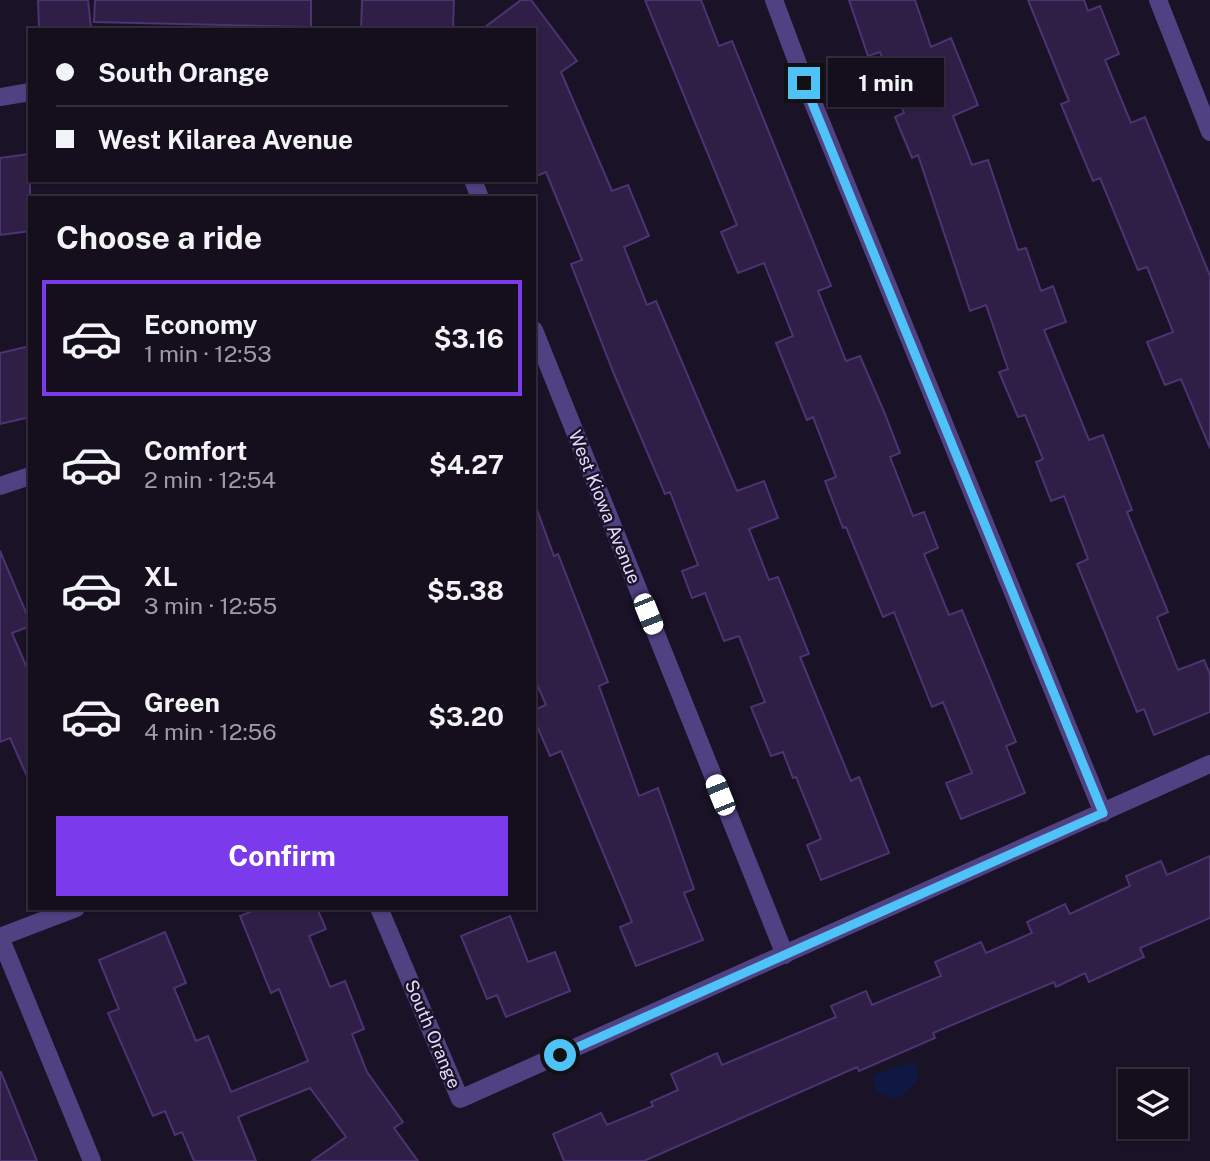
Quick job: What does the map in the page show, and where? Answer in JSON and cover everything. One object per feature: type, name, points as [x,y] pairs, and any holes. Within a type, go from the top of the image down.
[{"type":"street","points":[[774,0],[804,83],[1103,813]]},
{"type":"street","points":[[1158,0],[1210,132]]},
{"type":"street","points":[[0,97],[28,92]]},
{"type":"street","name":"West Kiowa Avenue","points":[[536,335],[785,956]]},
{"type":"street","points":[[0,486],[28,478]]},
{"type":"street","name":"South Orange","points":[[380,910],[460,1099],[1210,764]]},
{"type":"street","points":[[71,910],[0,937],[92,1161]]},
{"type":"water","points":[[906,1064],[916,1065],[919,1079],[903,1095],[892,1099],[876,1091],[872,1079],[875,1074]]},
{"type":"building","points":[[38,0],[88,0],[91,27],[39,28]]},
{"type":"building","points":[[95,0],[311,0],[311,27],[94,22]]},
{"type":"building","points":[[362,0],[454,0],[453,28],[361,28]]},
{"type":"building","points":[[521,0],[531,0],[577,61],[561,72],[612,191],[628,185],[649,236],[624,247],[647,305],[656,301],[737,491],[764,481],[778,518],[749,529],[769,580],[778,577],[809,654],[800,657],[851,781],[859,777],[889,853],[821,880],[807,845],[821,839],[783,752],[771,756],[751,707],[765,702],[739,636],[724,641],[705,593],[692,598],[682,571],[698,565],[670,492],[665,494],[614,374],[571,264],[582,260],[546,172],[536,176],[536,28],[484,28]]},
{"type":"building","points":[[645,0],[701,0],[719,46],[732,41],[831,286],[818,291],[846,361],[860,356],[885,414],[900,453],[890,457],[913,516],[924,512],[938,548],[924,554],[949,615],[962,610],[1016,742],[1006,746],[1025,793],[961,819],[946,783],[972,773],[943,702],[932,707],[894,612],[883,617],[846,527],[843,528],[825,481],[836,477],[813,417],[807,420],[776,343],[793,336],[764,263],[738,273],[721,232],[737,225]]},
{"type":"building","points":[[849,0],[915,0],[931,47],[951,38],[978,105],[953,116],[972,165],[988,160],[1018,250],[1026,248],[1041,291],[1053,286],[1066,322],[1044,330],[1089,440],[1103,435],[1132,510],[1127,512],[1168,612],[1157,617],[1178,670],[1204,660],[1210,674],[1210,712],[1154,735],[1144,709],[1137,712],[1077,564],[1088,559],[1064,496],[1051,501],[1036,462],[1043,459],[1025,415],[1018,417],[999,372],[1008,369],[986,305],[970,311],[918,155],[912,158],[895,117],[904,113],[880,52],[868,56]]},
{"type":"building","points":[[1028,0],[1084,0],[1088,11],[1100,6],[1119,54],[1105,60],[1131,123],[1145,117],[1210,276],[1210,448],[1181,379],[1165,385],[1147,342],[1173,332],[1147,267],[1138,270],[1100,178],[1093,181],[1061,104],[1069,101]]},
{"type":"building","points":[[28,154],[28,231],[0,235],[0,158]]},
{"type":"building","points":[[28,346],[28,417],[0,424],[0,353]]},
{"type":"building","points":[[536,507],[554,556],[558,554],[608,682],[599,686],[639,796],[658,788],[694,889],[684,893],[703,940],[636,966],[620,927],[632,922],[561,751],[550,756],[536,724],[536,709],[546,705],[536,682]]},
{"type":"building","points":[[0,551],[28,617],[28,627],[12,633],[28,670],[28,778],[10,738],[0,742]]},
{"type":"building","points":[[1210,856],[1210,918],[1140,948],[1144,957],[1089,982],[1085,973],[1056,987],[1054,982],[933,1033],[935,1038],[859,1071],[857,1067],[644,1161],[564,1161],[553,1134],[601,1113],[607,1125],[653,1106],[651,1102],[678,1090],[671,1074],[717,1053],[722,1065],[836,1017],[831,1006],[866,991],[872,1005],[941,976],[935,962],[981,942],[986,953],[1032,933],[1027,922],[1065,904],[1070,914],[1130,886],[1126,876],[1161,861],[1167,875]]},
{"type":"building","points":[[255,910],[318,910],[326,929],[309,936],[330,987],[345,981],[364,1029],[352,1034],[367,1072],[403,1122],[394,1128],[418,1161],[312,1161],[346,1137],[310,1088],[238,1117],[256,1161],[194,1161],[182,1132],[175,1135],[165,1111],[153,1116],[108,1013],[119,1009],[99,960],[165,932],[186,983],[174,988],[196,1041],[208,1036],[231,1092],[308,1061],[279,989],[271,993],[240,916]]},
{"type":"building","points":[[510,916],[528,962],[555,952],[570,991],[506,1017],[497,995],[487,999],[461,936]]},
{"type":"building","points":[[1,1072],[37,1161],[0,1161]]},
{"type":"route","points":[[560,1055],[1103,813],[804,83]]}]
